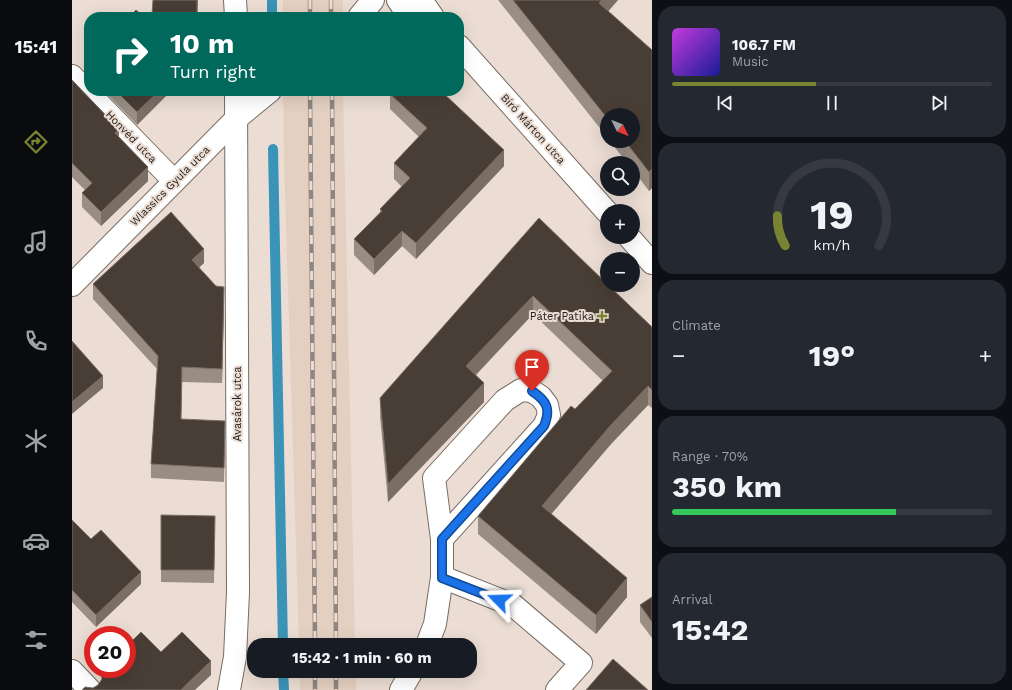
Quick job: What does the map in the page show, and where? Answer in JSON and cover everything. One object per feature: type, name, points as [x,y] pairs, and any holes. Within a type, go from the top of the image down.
[{"type":"street","points":[[236,0],[236,12]]},
{"type":"street","points":[[363,12],[373,0]]},
{"type":"street","points":[[398,0],[407,12]]},
{"type":"street","points":[[421,0],[429,12]]},
{"type":"street","name":"Bíró Márton utca","points":[[464,52],[600,204]]},
{"type":"street","name":"Honvéd utca","points":[[72,76],[84,88]]},
{"type":"street","name":"Honvéd utca","points":[[91,96],[174,181]]},
{"type":"street","points":[[236,96],[237,118]]},
{"type":"street","name":"Wlassics Gyula utca","points":[[72,285],[237,118],[264,96]]},
{"type":"street","name":"Avasárok utca","points":[[229,690],[235,657],[238,592],[237,118]]},
{"type":"street","points":[[635,244],[652,263]]},
{"type":"street","points":[[431,638],[436,624],[442,578],[442,539],[434,478],[505,400],[521,390],[532,391],[541,397],[547,405],[549,415],[544,426],[442,539]]},
{"type":"street","points":[[442,578],[513,605],[581,663],[557,690]]},
{"type":"street","points":[[72,671],[90,690]]},
{"type":"street","points":[[401,690],[408,678]]},
{"type":"shaded area","points":[[283,0],[343,0],[343,12],[283,12]]},
{"type":"shaded area","points":[[283,96],[343,96],[355,638],[299,638]]},
{"type":"shaded area","points":[[300,678],[356,678],[356,690],[300,690]]},
{"type":"building","points":[[153,0],[197,0],[197,12],[152,12]]},
{"type":"building","points":[[513,0],[602,0],[599,3],[652,50],[652,169],[649,172],[640,160],[640,156],[637,156],[630,148],[640,148],[640,108],[600,108],[600,109]]},
{"type":"building","points":[[72,80],[84,93],[84,96],[87,96],[119,129],[115,133],[148,167],[101,212],[82,193],[92,183],[72,163]]},
{"type":"building","points":[[121,96],[154,96],[137,112]]},
{"type":"building","points":[[392,96],[446,96],[504,150],[416,243],[402,231],[374,259],[354,239],[382,211],[380,209],[410,178],[394,163],[427,128]]},
{"type":"building","points":[[171,212],[204,249],[192,260],[216,286],[224,287],[222,369],[182,367],[181,419],[225,421],[224,468],[151,464],[158,356],[93,284]]},
{"type":"building","points":[[539,218],[600,277],[600,292],[615,292],[652,327],[652,390],[648,386],[611,425],[542,506],[627,578],[596,615],[478,516],[571,406],[575,409],[612,371],[533,296],[466,366],[484,383],[388,484],[380,398]]},
{"type":"building","points":[[72,341],[103,376],[72,402]]},
{"type":"building","points":[[161,515],[215,516],[214,570],[161,570]]},
{"type":"building","points":[[72,520],[91,539],[101,530],[141,572],[96,615],[72,590]]},
{"type":"building","points":[[652,597],[652,622],[640,605]]},
{"type":"building","points":[[141,632],[161,652],[182,632],[211,661],[181,690],[82,690],[85,687],[93,688],[98,685],[102,678],[136,678],[136,637]]},
{"type":"building","points":[[613,659],[648,690],[586,690]]},
{"type":"waterway","points":[[272,0],[272,12]]},
{"type":"waterway","points":[[273,149],[283,638]]},
{"type":"waterway","points":[[283,678],[284,690]]},
{"type":"railway","points":[[310,0],[310,12]]},
{"type":"railway","points":[[331,0],[331,12]]},
{"type":"railway","points":[[310,96],[315,638]]},
{"type":"railway","points":[[332,96],[336,638]]},
{"type":"railway","points":[[315,678],[315,690]]},
{"type":"railway","points":[[336,678],[336,690]]},
{"type":"place","name":"Páter Patika","points":[[602,316]]},
{"type":"route","points":[[499,600],[442,578],[442,539],[544,426],[549,415],[547,405],[541,397],[532,391]]}]
